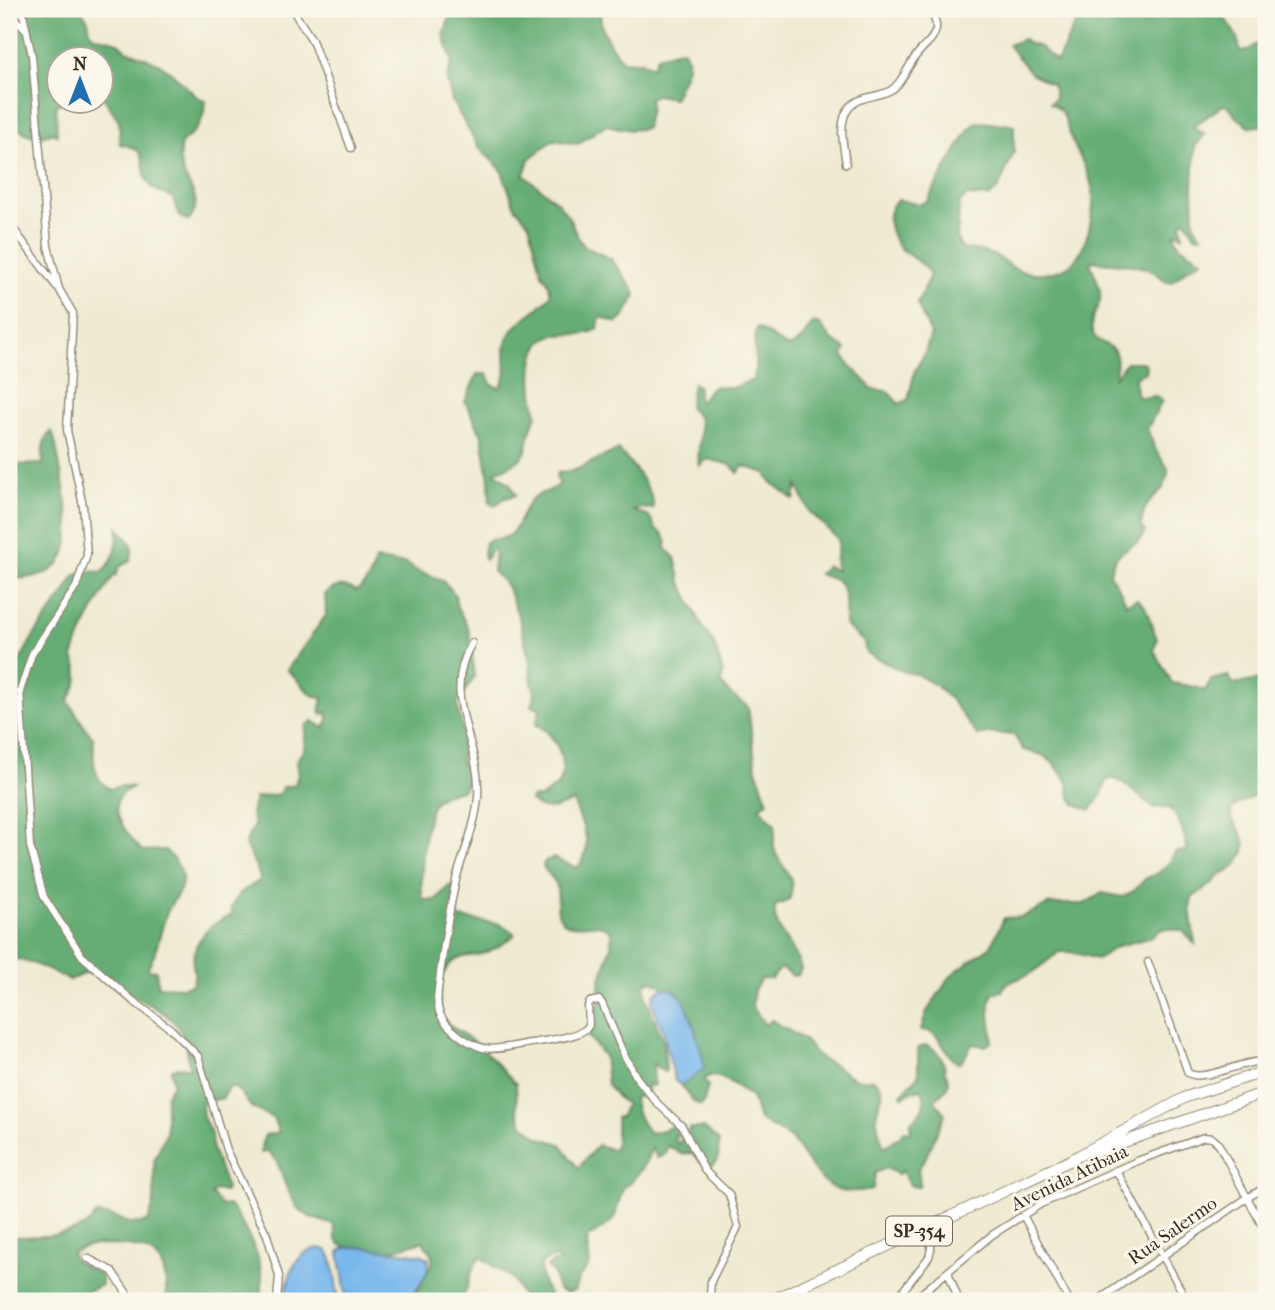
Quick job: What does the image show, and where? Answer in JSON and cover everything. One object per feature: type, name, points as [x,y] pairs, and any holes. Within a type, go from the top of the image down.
[{"type":"main road","name":"SP-354","points":[[769,1301],[1069,1161],[1186,1097],[1266,1071]]},
{"type":"main road","name":"SP-354","points":[[1069,1161],[1266,1091]]},
{"type":"main road","points":[[1186,1097],[1184,1109],[1193,1118]]},
{"type":"street","points":[[22,9],[32,56],[48,246],[59,289]]},
{"type":"street","points":[[292,9],[312,40],[351,148]]},
{"type":"street","points":[[846,164],[842,127],[847,110],[862,98],[895,88],[912,59],[933,37],[936,23],[930,9]]},
{"type":"street","points":[[9,12],[28,33]]},
{"type":"street","points":[[9,223],[59,289],[72,313],[67,430],[83,506],[87,555],[76,587],[32,654],[20,691],[30,846],[44,897],[82,956],[132,1000],[171,1029],[198,1056],[226,1150],[267,1235],[279,1276],[277,1301]]},
{"type":"street","points":[[472,643],[462,659],[459,682],[465,724],[477,774],[478,801],[449,916],[439,989],[439,1011],[450,1027],[478,1046],[488,1048],[532,1043],[583,1032],[589,1025],[590,1002],[598,1000],[602,1003],[637,1078],[657,1104],[682,1126],[705,1171],[724,1188],[732,1201],[738,1227],[711,1281],[710,1295],[714,1301]]},
{"type":"street","points":[[1148,962],[1188,1073],[1198,1077],[1254,1060],[1266,1061]]},
{"type":"street","name":"Avenida Atibaia","points":[[919,1299],[978,1245],[1041,1204],[1116,1170],[1201,1138],[1214,1139],[1247,1198]]},
{"type":"street","points":[[1116,1170],[1187,1301]]},
{"type":"street","name":"Rua Salermo","points":[[1097,1301],[1266,1187]]},
{"type":"street","points":[[1247,1198],[1266,1233]]},
{"type":"street","points":[[1023,1215],[1069,1301]]},
{"type":"street","points":[[895,1301],[929,1257],[932,1249],[931,1225]]},
{"type":"street","points":[[87,1258],[112,1270],[132,1301]]},
{"type":"street","points":[[948,1272],[959,1301]]},
{"type":"street","points":[[73,1301],[132,1301]]},
{"type":"green space","points":[[9,9],[80,9],[94,36],[115,41],[127,50],[158,63],[197,97],[206,101],[199,125],[181,143],[180,148],[182,169],[195,197],[194,212],[189,221],[180,217],[172,197],[151,186],[138,151],[120,144],[119,121],[116,116],[116,46],[46,46],[46,116],[56,116],[57,136],[53,132],[35,136],[9,122]]},
{"type":"green space","points":[[452,9],[601,9],[603,30],[623,61],[642,62],[652,67],[657,56],[683,49],[687,61],[674,98],[656,95],[649,98],[646,128],[631,130],[605,125],[578,144],[553,140],[529,159],[524,175],[558,203],[585,247],[610,258],[636,295],[624,317],[617,323],[602,317],[598,329],[582,334],[555,335],[545,339],[538,347],[532,369],[537,415],[526,450],[518,460],[495,472],[510,484],[516,495],[495,505],[490,504],[482,435],[465,402],[477,374],[487,374],[491,384],[500,388],[506,369],[505,351],[508,338],[551,294],[548,282],[542,274],[529,223],[515,207],[501,169],[479,148],[452,101],[447,80],[452,61],[444,35]]},
{"type":"green space","points":[[1082,9],[1218,9],[1235,34],[1240,51],[1248,50],[1266,38],[1266,125],[1251,127],[1235,116],[1230,107],[1223,105],[1193,127],[1205,134],[1195,147],[1193,189],[1194,225],[1202,236],[1195,236],[1185,219],[1181,224],[1183,236],[1174,235],[1179,245],[1202,260],[1172,282],[1166,282],[1151,270],[1142,267],[1093,261],[1090,263],[1100,296],[1092,319],[1092,331],[1116,356],[1114,379],[1126,362],[1143,362],[1146,365],[1145,372],[1135,377],[1136,393],[1141,398],[1156,396],[1162,401],[1147,429],[1156,451],[1168,468],[1163,488],[1144,511],[1141,525],[1145,532],[1141,539],[1120,553],[1112,564],[1110,573],[1126,604],[1137,599],[1145,606],[1157,639],[1154,650],[1172,683],[1205,691],[1211,680],[1229,676],[1235,684],[1258,680],[1266,687],[1266,793],[1244,801],[1234,808],[1231,814],[1245,848],[1233,868],[1219,875],[1192,898],[1190,908],[1195,944],[1183,931],[1167,928],[1152,937],[1118,946],[1097,959],[1071,952],[1059,952],[1032,973],[1006,984],[1002,991],[993,994],[990,1005],[992,1042],[985,1046],[972,1044],[963,1060],[958,1063],[934,1034],[921,1030],[926,1013],[955,972],[991,946],[1004,918],[1022,917],[1050,904],[1084,904],[1102,893],[1123,897],[1136,889],[1146,878],[1157,874],[1170,862],[1175,852],[1187,851],[1180,826],[1169,809],[1154,808],[1122,782],[1112,778],[1106,781],[1091,810],[1075,804],[1070,796],[1068,782],[1043,755],[1023,750],[1014,735],[992,733],[978,736],[937,686],[866,653],[864,642],[845,625],[842,589],[835,580],[819,574],[827,566],[837,571],[835,562],[838,539],[809,511],[797,485],[794,500],[770,481],[766,473],[743,466],[738,473],[731,465],[708,459],[699,466],[699,420],[689,407],[693,383],[698,386],[700,402],[715,386],[732,388],[753,380],[757,328],[790,347],[801,340],[813,323],[820,325],[832,340],[846,349],[843,354],[845,359],[871,389],[887,391],[899,404],[908,400],[915,370],[924,355],[931,334],[917,304],[930,275],[897,244],[889,224],[890,211],[898,200],[920,204],[927,201],[969,129],[978,122],[1014,125],[1014,152],[998,189],[989,197],[966,196],[959,204],[957,239],[962,249],[978,250],[1027,272],[1052,272],[1071,264],[1084,245],[1091,220],[1093,196],[1090,180],[1063,114],[1050,103],[1055,98],[1053,85],[1031,73],[1008,45],[1024,39],[1027,43],[1040,47],[1057,62]]},
{"type":"green space","points":[[52,431],[66,499],[68,542],[57,566],[46,573],[9,580],[9,465],[43,464],[43,446]]},
{"type":"green space","points":[[618,450],[641,478],[653,503],[653,509],[641,508],[633,511],[648,516],[655,529],[663,534],[667,543],[665,547],[675,558],[681,582],[702,626],[714,644],[723,673],[721,683],[730,694],[748,707],[756,768],[768,802],[759,807],[775,824],[776,853],[792,884],[789,900],[775,906],[775,915],[780,931],[795,953],[801,969],[798,975],[793,976],[781,968],[771,979],[761,979],[754,990],[752,1006],[765,1025],[772,1020],[803,1039],[822,1060],[852,1077],[861,1080],[873,1079],[879,1084],[882,1093],[877,1120],[884,1147],[904,1131],[911,1132],[911,1121],[923,1107],[922,1089],[909,1092],[903,1097],[901,1094],[918,1076],[918,1048],[926,1045],[937,1052],[942,1059],[948,1086],[934,1100],[945,1114],[918,1169],[918,1187],[909,1184],[903,1171],[898,1174],[886,1168],[875,1173],[870,1191],[841,1191],[833,1188],[815,1172],[791,1139],[759,1120],[752,1097],[724,1079],[706,1077],[704,1080],[708,1086],[703,1104],[694,1102],[679,1082],[667,991],[650,980],[645,985],[646,997],[664,1044],[666,1071],[653,1064],[654,1086],[647,1085],[648,1101],[639,1096],[634,1098],[637,1113],[652,1133],[675,1126],[678,1130],[675,1141],[678,1144],[690,1128],[704,1128],[719,1141],[718,1160],[713,1165],[704,1165],[692,1153],[681,1154],[668,1146],[663,1156],[657,1158],[652,1148],[644,1166],[623,1188],[614,1220],[588,1238],[590,1264],[579,1278],[574,1291],[566,1293],[558,1290],[553,1273],[547,1267],[560,1259],[551,1258],[541,1264],[541,1274],[552,1301],[525,1301],[512,1278],[480,1257],[461,1301],[408,1301],[418,1290],[433,1262],[430,1250],[423,1241],[376,1255],[340,1245],[336,1239],[334,1225],[310,1217],[296,1207],[275,1159],[268,1151],[261,1153],[265,1135],[279,1133],[273,1118],[251,1107],[233,1087],[228,1088],[223,1098],[204,1102],[202,1106],[203,1117],[211,1133],[212,1149],[226,1186],[225,1192],[216,1190],[211,1194],[222,1206],[229,1205],[252,1243],[262,1275],[261,1301],[166,1301],[165,1274],[156,1257],[139,1248],[113,1245],[96,1245],[71,1253],[75,1261],[101,1275],[101,1285],[67,1296],[9,1298],[9,1237],[69,1232],[89,1223],[95,1215],[110,1216],[131,1223],[148,1222],[154,1202],[154,1161],[166,1133],[166,1096],[173,1083],[171,1070],[178,1067],[190,1068],[181,1032],[173,1021],[153,1006],[120,990],[92,970],[70,980],[33,963],[9,958],[9,675],[75,576],[83,571],[103,572],[107,567],[115,552],[118,528],[132,546],[132,555],[130,561],[119,567],[112,578],[80,637],[73,658],[78,679],[68,701],[94,739],[94,760],[100,780],[110,789],[133,787],[120,795],[117,804],[119,818],[128,834],[143,851],[165,850],[176,862],[181,873],[181,886],[167,912],[148,968],[150,971],[156,970],[158,986],[192,985],[193,958],[198,943],[212,926],[232,915],[231,907],[239,894],[260,880],[245,844],[254,825],[251,814],[255,798],[279,794],[283,787],[295,785],[298,774],[296,762],[304,749],[306,726],[313,721],[324,728],[328,720],[327,712],[320,712],[323,698],[308,692],[287,670],[326,615],[325,594],[340,587],[356,591],[360,589],[369,578],[375,560],[407,564],[417,571],[441,579],[455,595],[457,607],[469,629],[475,676],[457,703],[463,732],[461,761],[469,777],[462,790],[442,796],[432,807],[424,846],[422,897],[435,900],[453,885],[459,918],[500,924],[514,933],[514,936],[492,950],[451,963],[440,985],[442,1019],[482,1048],[516,1084],[517,1110],[523,1124],[538,1137],[561,1144],[578,1168],[598,1145],[613,1150],[616,1142],[616,1118],[621,1116],[626,1104],[607,1085],[604,1056],[587,1035],[593,1010],[601,1000],[600,982],[611,946],[611,932],[594,925],[569,925],[558,914],[556,884],[543,866],[545,861],[554,858],[577,868],[586,852],[586,836],[573,801],[546,809],[530,800],[532,797],[541,798],[559,783],[562,776],[562,758],[555,741],[543,728],[536,725],[540,708],[532,706],[535,691],[530,662],[519,618],[507,586],[493,571],[495,549],[493,548],[485,560],[483,554],[485,542],[506,537],[514,530],[534,497],[560,484],[557,473],[573,471]]},
{"type":"water","points":[[671,988],[686,1004],[704,1064],[704,1069],[681,1085],[675,1081],[663,1031],[652,1002],[655,993]]},
{"type":"water","points":[[361,1247],[423,1255],[429,1260],[424,1278],[406,1301],[347,1301],[339,1252],[345,1248]]},
{"type":"water","points":[[319,1248],[327,1250],[332,1259],[339,1301],[283,1301],[297,1261],[303,1255]]}]
